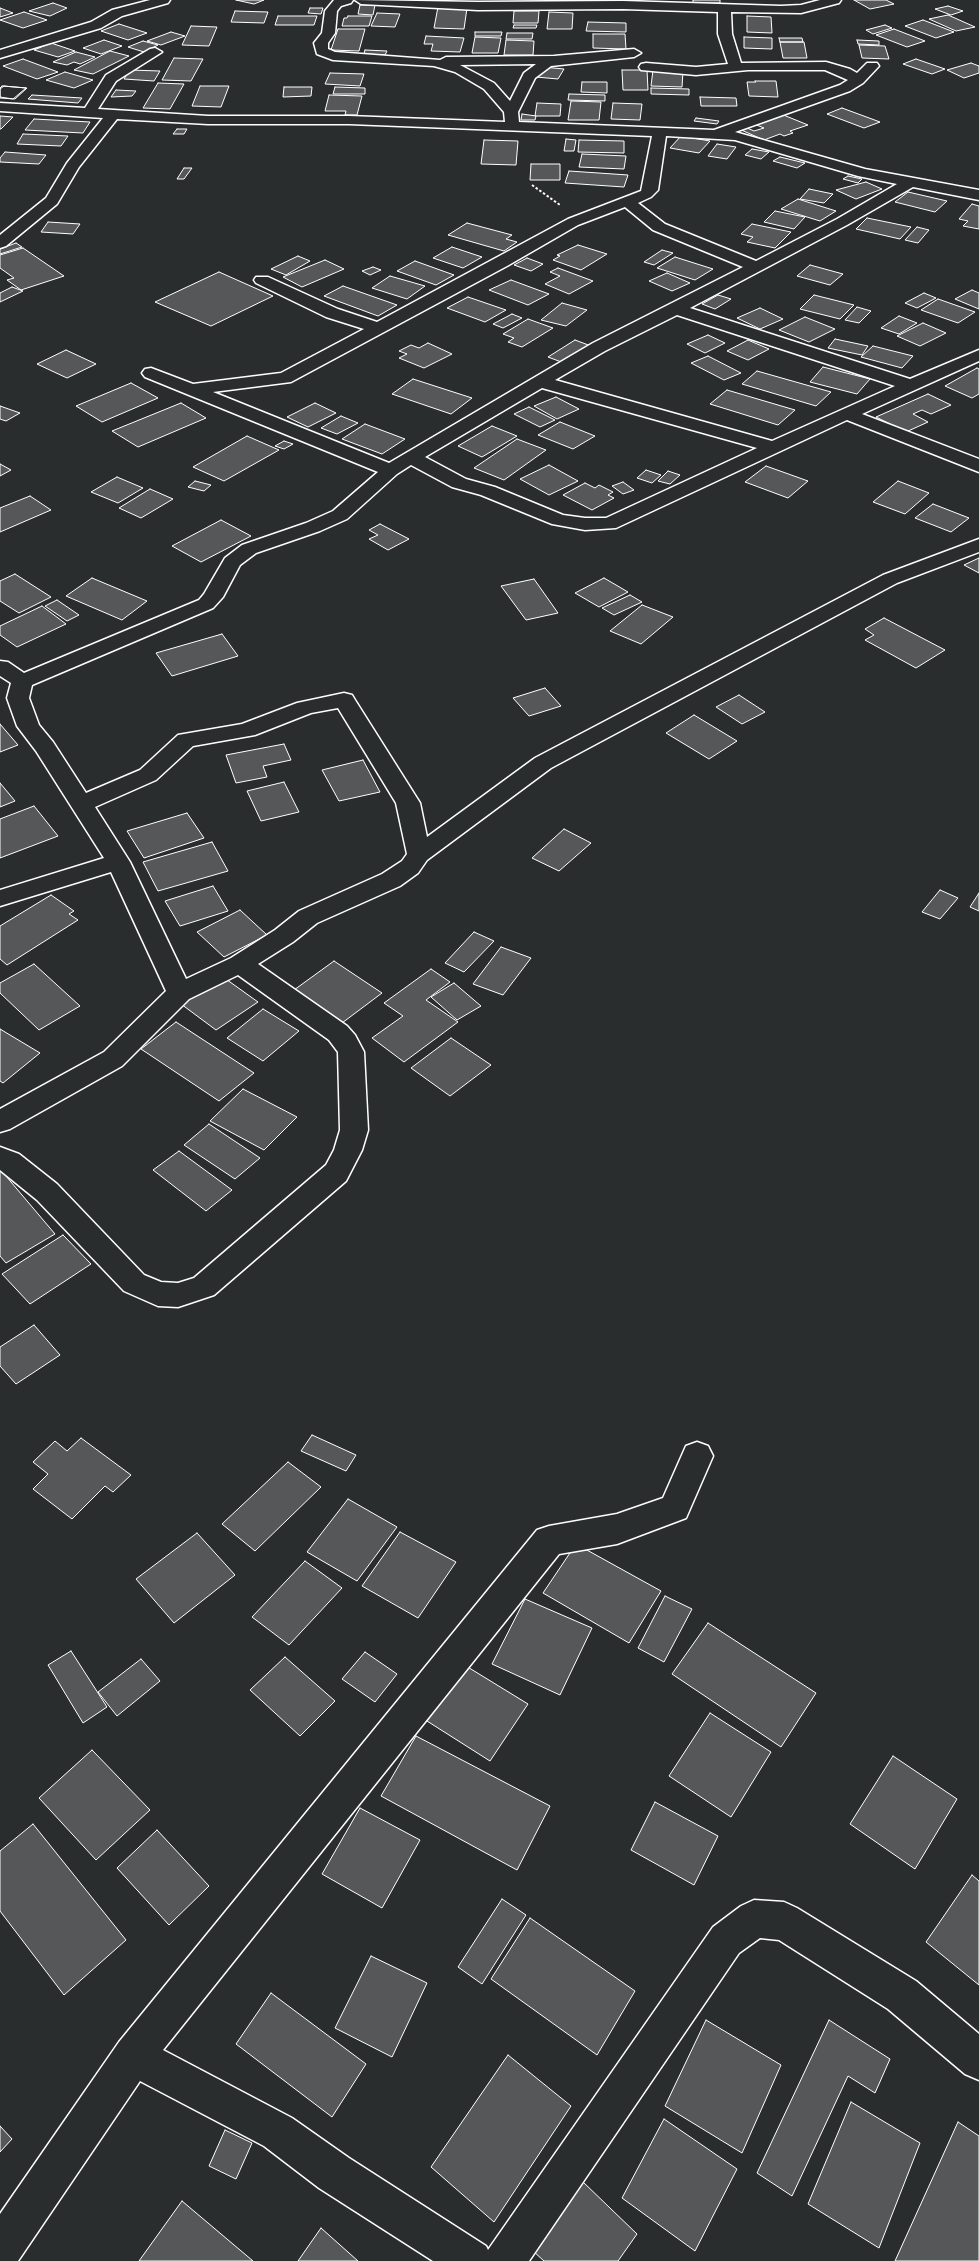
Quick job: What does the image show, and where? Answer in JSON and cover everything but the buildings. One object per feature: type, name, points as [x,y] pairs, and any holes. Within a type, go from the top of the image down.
[{"type":"street","points":[[0,54],[96,25],[118,13],[164,0]]},
{"type":"street","points":[[361,0],[478,6],[517,2],[724,9],[801,9],[835,0]]},
{"type":"street","points":[[340,1],[331,11],[328,33],[322,43],[322,51],[333,56],[434,62],[461,60],[554,60],[634,53]]},
{"type":"street","points":[[724,9],[725,34],[736,67]]},
{"type":"street","points":[[89,112],[111,78],[155,52]]},
{"type":"street","points":[[512,119],[528,76],[546,63],[554,60]]},
{"type":"street","points":[[434,62],[460,69],[489,86],[512,119]]},
{"type":"street","points":[[646,67],[696,71],[736,67],[826,66],[845,72],[858,80]]},
{"type":"street","points":[[716,134],[845,88],[858,80],[872,66]]},
{"type":"street","points":[[0,107],[112,115],[230,120],[512,119],[716,134],[736,136],[845,169],[909,184],[979,195]]},
{"type":"street","points":[[0,243],[52,200],[72,166],[112,115]]},
{"type":"street","points":[[192,388],[285,378],[501,263],[572,222],[646,194],[650,190],[660,131]]},
{"type":"street","points":[[22,681],[192,612],[206,604],[213,597],[232,562],[249,549],[313,527],[340,514],[359,500],[390,470],[599,347],[676,310],[842,222],[909,184]]},
{"type":"street","points":[[628,202],[649,221],[667,231],[756,267]]},
{"type":"street","points":[[262,280],[332,313],[377,328]]},
{"type":"street","points":[[676,310],[911,385]]},
{"type":"street","points":[[412,458],[459,483],[488,491],[559,520],[585,524],[609,524],[979,355]]},
{"type":"street","points":[[151,373],[192,388],[277,408],[390,470]]},
{"type":"street","points":[[277,408],[285,378]]},
{"type":"street","points":[[541,382],[774,447]]},
{"type":"street","points":[[847,414],[979,466]]},
{"type":"street","points":[[0,1122],[113,1059],[180,993],[240,964],[284,936],[308,917],[391,880],[410,867],[418,854],[543,763],[890,579],[979,545]]},
{"type":"street","points":[[0,668],[22,681]]},
{"type":"street","points":[[22,681],[18,698],[28,726],[45,747],[118,862],[180,993]]},
{"type":"street","points":[[81,804],[148,774],[186,740],[247,730],[305,708],[344,700],[408,803],[418,854]]},
{"type":"street","points":[[0,898],[118,862]]},
{"type":"street","points":[[0,1158],[9,1162],[47,1192],[134,1282],[158,1294],[178,1295],[204,1287],[336,1173],[348,1150],[354,1130],[351,1052],[346,1042],[338,1033],[240,964]]},
{"type":"street","points":[[0,2250],[133,2056],[548,1541],[617,1529],[674,1508],[697,1456]]},
{"type":"street","points":[[504,2261],[726,1940],[754,1919],[784,1921],[902,1995],[979,2060]]},
{"type":"street","points":[[133,2056],[278,2132],[334,2173],[471,2261]]},
{"type":"path","points":[[532,185],[562,206],[572,222]]}]
